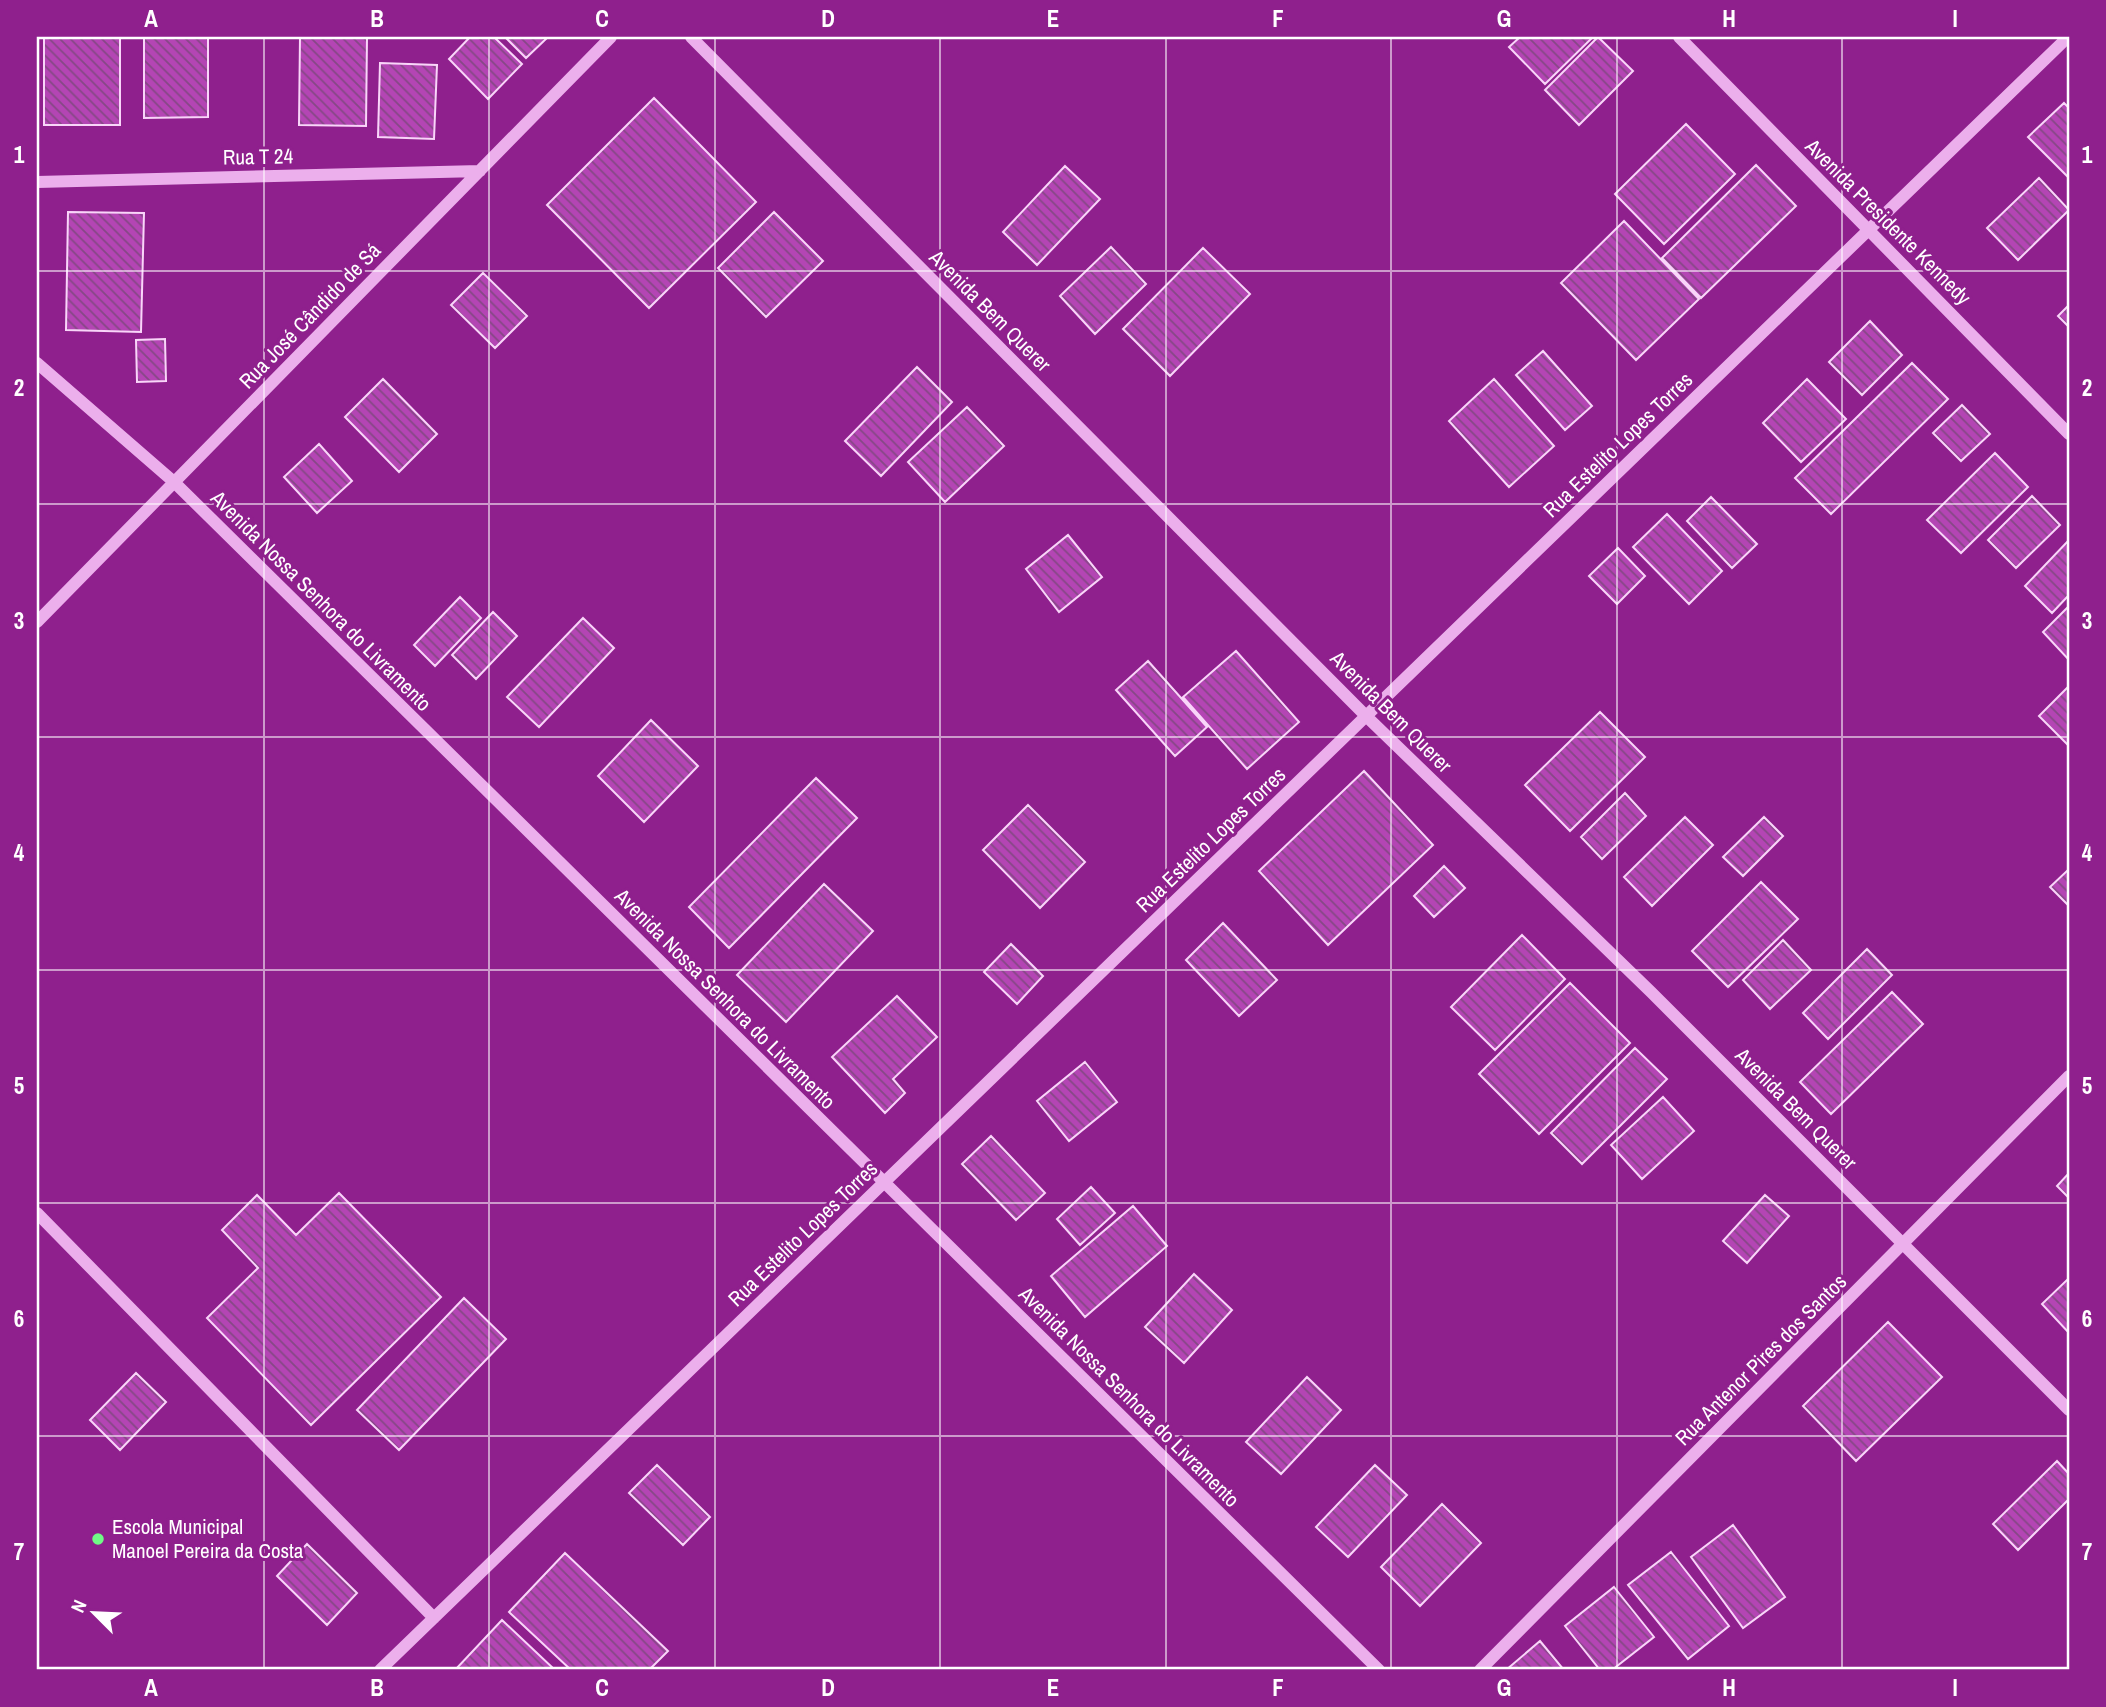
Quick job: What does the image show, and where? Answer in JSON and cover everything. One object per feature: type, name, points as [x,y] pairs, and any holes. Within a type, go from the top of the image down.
[{"type":"street","name":"Rua José Cândido de Sá","points":[[37,622],[611,37]]},
{"type":"street","name":"Avenida Bem Querer","points":[[691,37],[1366,716],[1651,992],[2069,1409]]},
{"type":"street","name":"Avenida Presidente Kennedy","points":[[1679,37],[2069,434]]},
{"type":"street","name":"Rua Estelito Lopes Torres","points":[[380,1670],[2068,37]]},
{"type":"street","name":"Rua T 24","points":[[37,182],[480,171]]},
{"type":"street","name":"Avenida Nossa Senhora do Livramento","points":[[37,363],[174,482],[1379,1670]]},
{"type":"street","name":"Rua Antenor Pires dos Santos","points":[[1480,1670],[2069,1076]]},
{"type":"street","points":[[37,1213],[434,1618]]},
{"type":"building","points":[[44,37],[120,37],[120,125],[44,125]]},
{"type":"building","points":[[144,37],[208,37],[208,117],[144,118]]},
{"type":"building","points":[[300,37],[367,37],[366,126],[299,125]]},
{"type":"building","points":[[470,37],[494,37],[522,64],[488,99],[449,59]]},
{"type":"building","points":[[505,37],[548,37],[526,58]]},
{"type":"building","points":[[1520,37],[1593,37],[1545,84],[1509,47]]},
{"type":"building","points":[[1598,37],[1633,71],[1579,125],[1545,90]]},
{"type":"building","points":[[380,63],[437,65],[434,139],[378,137]]},
{"type":"building","points":[[654,98],[756,202],[649,308],[547,205]]},
{"type":"building","points":[[2064,103],[2069,108],[2069,178],[2028,137]]},
{"type":"building","points":[[1686,124],[1735,174],[1664,244],[1615,194]]},
{"type":"building","points":[[1756,165],[1796,206],[1701,298],[1662,258]]},
{"type":"building","points":[[1065,166],[1100,199],[1037,265],[1003,232]]},
{"type":"building","points":[[2039,178],[2069,210],[2018,260],[1987,228]]},
{"type":"building","points":[[68,212],[144,213],[141,332],[66,330]]},
{"type":"building","points":[[774,212],[823,261],[766,317],[718,268]]},
{"type":"building","points":[[1624,221],[1699,299],[1636,360],[1561,283]]},
{"type":"building","points":[[1111,247],[1146,284],[1095,334],[1060,296]]},
{"type":"building","points":[[1203,248],[1250,294],[1170,376],[1123,329]]},
{"type":"building","points":[[483,273],[527,316],[495,348],[451,305]]},
{"type":"building","points":[[2069,305],[2069,327],[2058,316]]},
{"type":"building","points":[[1870,321],[1902,355],[1862,395],[1829,362]]},
{"type":"building","points":[[165,339],[166,381],[137,382],[136,340]]},
{"type":"building","points":[[1543,351],[1592,406],[1565,430],[1516,375]]},
{"type":"building","points":[[1912,363],[1948,399],[1831,514],[1795,478]]},
{"type":"building","points":[[917,367],[952,402],[881,476],[845,441]]},
{"type":"building","points":[[383,379],[437,434],[399,472],[345,417]]},
{"type":"building","points":[[1494,379],[1554,446],[1509,487],[1449,421]]},
{"type":"building","points":[[1807,379],[1846,419],[1801,462],[1763,423]]},
{"type":"building","points":[[1962,405],[1990,434],[1961,461],[1933,433]]},
{"type":"building","points":[[967,407],[1004,446],[945,502],[908,462]]},
{"type":"building","points":[[319,444],[352,481],[317,513],[284,477]]},
{"type":"building","points":[[1995,453],[2028,487],[1961,553],[1927,520]]},
{"type":"building","points":[[2032,496],[2060,525],[2016,568],[1988,540]]},
{"type":"building","points":[[1711,497],[1757,544],[1732,568],[1687,521]]},
{"type":"building","points":[[1667,514],[1722,571],[1689,604],[1633,547]]},
{"type":"building","points":[[1068,535],[1102,577],[1059,612],[1026,569]]},
{"type":"building","points":[[2069,540],[2069,595],[2052,613],[2025,586]]},
{"type":"building","points":[[1618,548],[1645,576],[1617,604],[1589,576]]},
{"type":"building","points":[[460,597],[481,618],[435,666],[414,645]]},
{"type":"building","points":[[2069,606],[2069,660],[2043,632]]},
{"type":"building","points":[[493,612],[517,636],[476,679],[452,655]]},
{"type":"building","points":[[583,618],[614,648],[539,727],[507,697]]},
{"type":"building","points":[[1236,651],[1299,722],[1247,769],[1183,697]]},
{"type":"building","points":[[1148,661],[1207,727],[1175,756],[1116,690]]},
{"type":"building","points":[[2069,686],[2069,746],[2039,716]]},
{"type":"building","points":[[1600,712],[1645,757],[1570,831],[1525,785]]},
{"type":"building","points":[[651,720],[698,766],[644,822],[598,776]]},
{"type":"building","points":[[1364,771],[1433,845],[1328,945],[1259,871]]},
{"type":"building","points":[[816,778],[857,818],[729,948],[689,907]]},
{"type":"building","points":[[1625,793],[1646,816],[1602,859],[1581,837]]},
{"type":"building","points":[[1028,805],[1085,862],[1040,908],[983,850]]},
{"type":"building","points":[[1685,817],[1713,845],[1652,906],[1624,877]]},
{"type":"building","points":[[1764,817],[1783,836],[1743,876],[1723,857]]},
{"type":"building","points":[[1444,866],[1465,888],[1434,917],[1414,896]]},
{"type":"building","points":[[2069,869],[2069,906],[2050,887]]},
{"type":"building","points":[[1761,882],[1798,919],[1728,987],[1692,951]]},
{"type":"building","points":[[824,884],[873,931],[786,1022],[737,975]]},
{"type":"building","points":[[1223,923],[1277,980],[1239,1016],[1186,960]]},
{"type":"building","points":[[1522,935],[1565,979],[1495,1050],[1451,1007]]},
{"type":"building","points":[[1783,940],[1811,970],[1770,1009],[1743,980]]},
{"type":"building","points":[[1011,944],[1043,976],[1017,1004],[984,972]]},
{"type":"building","points":[[1867,949],[1892,975],[1828,1039],[1803,1013]]},
{"type":"building","points":[[1570,983],[1630,1043],[1539,1134],[1479,1074]]},
{"type":"building","points":[[1892,992],[1923,1024],[1831,1114],[1800,1082]]},
{"type":"building","points":[[897,996],[937,1037],[893,1079],[905,1093],[885,1113],[832,1057]]},
{"type":"building","points":[[1635,1048],[1667,1079],[1582,1164],[1551,1133]]},
{"type":"building","points":[[1085,1062],[1117,1102],[1069,1141],[1037,1101]]},
{"type":"building","points":[[1663,1097],[1694,1131],[1642,1179],[1611,1145]]},
{"type":"building","points":[[991,1136],[1045,1193],[1016,1220],[962,1164]]},
{"type":"building","points":[[2069,1173],[2069,1198],[2057,1186]]},
{"type":"building","points":[[1091,1187],[1115,1213],[1080,1245],[1057,1219]]},
{"type":"building","points":[[339,1193],[441,1297],[311,1425],[207,1318],[258,1268],[222,1230],[257,1195],[296,1235]]},
{"type":"building","points":[[1765,1195],[1789,1216],[1747,1263],[1723,1241]]},
{"type":"building","points":[[1133,1206],[1167,1246],[1085,1317],[1051,1276]]},
{"type":"building","points":[[1194,1274],[1232,1310],[1184,1363],[1145,1327]]},
{"type":"building","points":[[2069,1278],[2069,1333],[2042,1304]]},
{"type":"building","points":[[464,1298],[506,1339],[399,1450],[357,1410]]},
{"type":"building","points":[[1888,1322],[1942,1377],[1856,1461],[1803,1406]]},
{"type":"building","points":[[136,1373],[166,1402],[120,1450],[90,1420]]},
{"type":"building","points":[[1307,1377],[1341,1410],[1281,1474],[1246,1442]]},
{"type":"building","points":[[2057,1461],[2069,1474],[2069,1499],[2018,1550],[1993,1524]]},
{"type":"building","points":[[657,1465],[710,1517],[683,1545],[629,1493]]},
{"type":"building","points":[[1375,1465],[1407,1495],[1348,1557],[1316,1527]]},
{"type":"building","points":[[1442,1504],[1481,1543],[1420,1606],[1381,1567]]},
{"type":"building","points":[[1733,1525],[1785,1597],[1743,1628],[1691,1557]]},
{"type":"building","points":[[307,1544],[357,1593],[327,1625],[277,1576]]},
{"type":"building","points":[[1671,1552],[1729,1626],[1688,1659],[1628,1585]]},
{"type":"building","points":[[565,1553],[668,1651],[649,1670],[571,1670],[509,1612]]},
{"type":"building","points":[[1614,1587],[1654,1637],[1612,1670],[1600,1670],[1565,1626]]},
{"type":"building","points":[[502,1620],[555,1670],[455,1670]]},
{"type":"building","points":[[1540,1641],[1564,1670],[1506,1670]]},
{"type":"place","name":"Escola Municipal Manoel Pereira da Costa","points":[[98,1539]]}]
